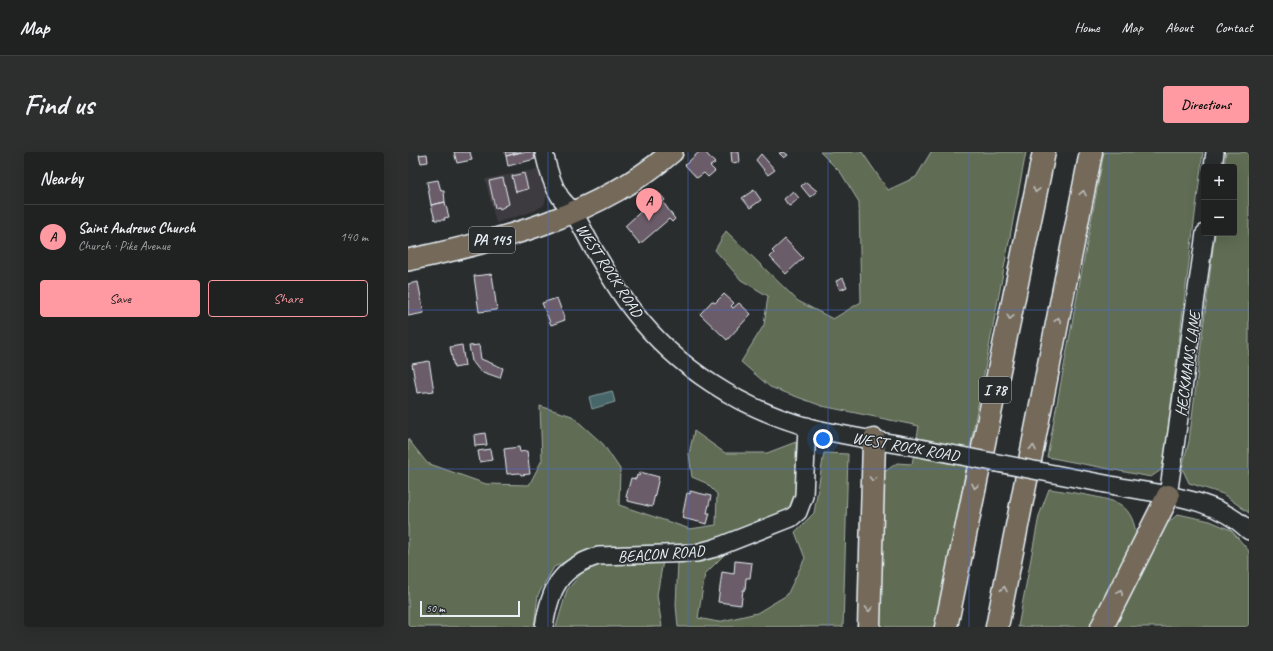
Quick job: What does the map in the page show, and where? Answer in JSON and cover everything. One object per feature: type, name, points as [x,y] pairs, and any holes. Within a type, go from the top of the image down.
[{"type":"highway","name":"I 78","points":[[946,627],[1044,152]]},
{"type":"highway","points":[[997,627],[1092,152]]},
{"type":"highway","points":[[869,627],[874,440]]},
{"type":"highway","points":[[1102,627],[1168,496]]},
{"type":"main road","name":"PA 145","points":[[408,260],[457,249],[514,233],[573,212],[606,197],[634,180],[672,152]]},
{"type":"street","name":"WEST ROCK ROAD","points":[[544,152],[550,178],[559,195],[573,212],[617,288],[634,313],[654,335],[682,361],[705,380],[732,396],[770,413],[808,426],[1208,505],[1223,511],[1240,522],[1249,531]]},
{"type":"street","points":[[1213,164],[1215,152]]},
{"type":"street","name":"HECKMANS LANE","points":[[1168,496],[1205,236]]},
{"type":"street","name":"BEACON ROAD","points":[[544,627],[548,604],[553,589],[561,577],[571,568],[584,561],[598,556],[696,553],[715,548],[791,518],[798,512],[804,496],[808,426]]},
{"type":"shaded area","points":[[539,169],[546,185],[547,195],[544,205],[534,211],[496,223],[485,179]]},
{"type":"green space","points":[[820,152],[862,152],[888,190],[916,177],[931,152],[1026,152],[936,627],[878,627],[883,473],[897,463],[912,464],[919,426],[822,406],[770,387],[741,362],[764,325],[768,296],[741,280],[715,250],[726,231],[798,301],[833,319],[861,302],[859,202],[841,173]]},
{"type":"green space","points":[[1104,152],[1203,152],[1164,459],[1161,470],[1151,477],[1047,457]]},
{"type":"green space","points":[[1226,152],[1249,152],[1249,513],[1223,494],[1189,483],[1182,468],[1189,441],[1215,236],[1237,236],[1237,164],[1224,164]]},
{"type":"green space","points":[[540,406],[572,416],[603,444],[620,469],[619,505],[690,529],[716,525],[717,494],[706,483],[692,477],[689,454],[694,431],[725,453],[767,453],[796,442],[797,488],[787,513],[692,546],[597,547],[554,567],[538,595],[534,627],[408,627],[408,439],[427,463],[486,484],[529,485],[542,460]]},
{"type":"green space","points":[[824,453],[848,454],[843,627],[678,627],[676,605],[678,561],[702,562],[725,554],[705,574],[698,618],[718,622],[757,613],[787,595],[805,558],[795,532],[814,513]]},
{"type":"green space","points":[[1049,489],[1087,495],[1116,502],[1127,511],[1135,527],[1136,535],[1091,627],[1018,627],[1039,516]]},
{"type":"green space","points":[[1178,514],[1210,521],[1231,530],[1249,551],[1249,627],[1113,627],[1160,530]]},
{"type":"green space","points":[[663,561],[657,595],[662,627],[556,627],[567,590],[587,567],[613,562]]},
{"type":"water","points":[[612,391],[615,402],[592,409],[589,397]]},
{"type":"building","points":[[454,152],[470,152],[472,160],[457,163]]},
{"type":"building","points":[[505,152],[521,152],[506,156]]},
{"type":"building","points":[[521,152],[533,152],[535,159],[508,166],[506,156]]},
{"type":"building","points":[[699,152],[705,152],[715,163],[710,166],[715,171],[708,177],[704,173],[697,178],[685,165]]},
{"type":"building","points":[[731,152],[739,152],[740,162],[732,163]]},
{"type":"building","points":[[784,152],[788,155],[784,158],[779,153]]},
{"type":"building","points":[[427,154],[428,162],[421,163],[419,155]]},
{"type":"building","points":[[761,154],[775,170],[768,175],[756,160]]},
{"type":"building","points":[[524,173],[528,189],[516,192],[512,176]]},
{"type":"building","points":[[503,178],[509,204],[500,209],[499,207],[495,208],[489,181]]},
{"type":"building","points":[[438,180],[441,191],[444,191],[445,202],[431,205],[427,182]]},
{"type":"building","points":[[806,182],[817,191],[810,197],[801,186]]},
{"type":"building","points":[[754,190],[761,200],[750,208],[742,198]]},
{"type":"building","points":[[793,191],[799,198],[790,206],[784,199]]},
{"type":"building","points":[[660,194],[665,200],[663,202],[675,219],[672,222],[669,219],[640,244],[625,226]]},
{"type":"building","points":[[445,202],[449,217],[444,218],[445,220],[435,220],[431,205]]},
{"type":"building","points":[[785,239],[803,258],[786,274],[770,257],[774,253],[772,251]]},
{"type":"building","points":[[492,274],[497,310],[479,312],[474,276]]},
{"type":"building","points":[[843,278],[847,287],[840,290],[836,281]]},
{"type":"building","points":[[418,282],[424,313],[408,316],[408,284]]},
{"type":"building","points":[[724,294],[734,303],[731,306],[733,308],[739,303],[751,314],[727,340],[700,314],[712,301],[715,303]]},
{"type":"building","points":[[557,298],[565,320],[551,325],[542,303]]},
{"type":"building","points":[[462,345],[465,366],[454,368],[450,347]]},
{"type":"building","points":[[479,345],[481,359],[503,368],[500,378],[480,371],[472,361],[469,346]]},
{"type":"building","points":[[429,361],[434,391],[417,393],[412,364]]},
{"type":"building","points":[[485,433],[487,445],[475,446],[474,435]]},
{"type":"building","points":[[519,447],[520,452],[527,451],[530,474],[507,474],[504,449]]},
{"type":"building","points":[[490,449],[492,460],[480,462],[478,451]]},
{"type":"building","points":[[640,472],[659,477],[652,507],[628,501],[628,498],[626,497],[631,478],[636,479]]},
{"type":"building","points":[[690,491],[711,496],[707,513],[710,513],[707,524],[682,518],[687,493],[690,494]]},
{"type":"building","points":[[735,561],[752,563],[750,578],[746,578],[745,590],[743,590],[741,605],[718,602],[722,572],[734,574]]},
{"type":"place","name":"Saint Andrews Church","points":[[649,221]]}]
